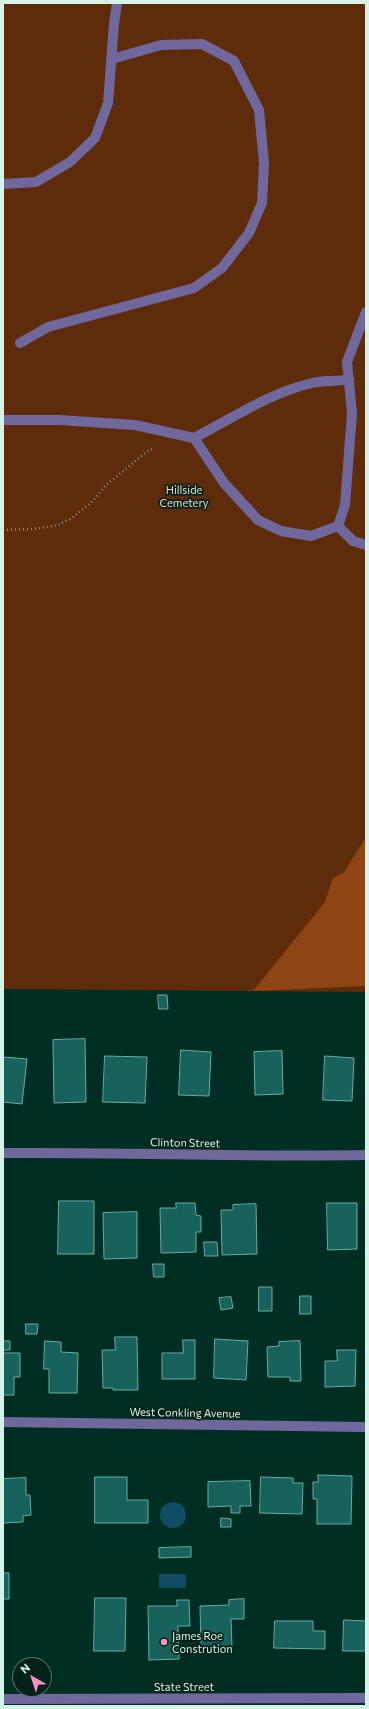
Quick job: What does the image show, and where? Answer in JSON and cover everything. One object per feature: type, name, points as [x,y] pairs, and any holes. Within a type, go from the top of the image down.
[{"type":"street","points":[[3,184],[36,182],[70,162],[95,138],[108,103],[117,3]]},
{"type":"street","points":[[20,343],[48,327],[194,288],[222,268],[249,233],[262,203],[264,163],[259,110],[234,61],[202,44],[161,45],[112,59]]},
{"type":"street","points":[[338,526],[345,505],[352,413],[347,362],[366,312]]},
{"type":"street","points":[[3,420],[59,420],[135,425],[194,438],[266,398],[313,383],[336,382],[349,379]]},
{"type":"street","points":[[194,438],[224,483],[258,520],[281,531],[311,536],[338,526]]},
{"type":"street","points":[[338,526],[353,541],[366,545]]},
{"type":"street","name":"Clinton Street","points":[[3,1153],[99,1152],[195,1155],[366,1155]]},
{"type":"street","name":"West Conkling Avenue","points":[[3,1422],[366,1427]]},
{"type":"street","name":"State Street","points":[[3,1699],[366,1698]]},
{"type":"path","points":[[3,530],[33,529],[58,525],[72,518],[93,501],[106,485],[149,450],[156,448]]},
{"type":"green space","name":"Hillside Cemetery","points":[[3,3],[366,3],[366,992],[3,989]]},
{"type":"shaded area","points":[[366,837],[366,986],[253,991],[325,902],[333,878],[344,872]]},
{"type":"water","points":[[173,1502],[182,1506],[186,1515],[182,1524],[173,1528],[164,1524],[160,1515],[164,1506]]},
{"type":"water","points":[[159,1574],[186,1574],[186,1588],[159,1588]]},
{"type":"building","points":[[158,995],[167,995],[168,1009],[159,1009]]},
{"type":"building","points":[[85,1039],[86,1102],[54,1103],[53,1040]]},
{"type":"building","points":[[181,1050],[211,1052],[209,1096],[179,1095]]},
{"type":"building","points":[[282,1051],[283,1094],[255,1095],[254,1052]]},
{"type":"building","points":[[105,1056],[147,1057],[145,1103],[103,1102]]},
{"type":"building","points":[[325,1056],[354,1058],[352,1101],[323,1100]]},
{"type":"building","points":[[3,1057],[27,1059],[22,1104],[3,1102]]},
{"type":"building","points":[[59,1201],[94,1201],[94,1254],[58,1254]]},
{"type":"building","points":[[176,1203],[195,1203],[196,1215],[201,1216],[201,1232],[196,1232],[196,1252],[161,1253],[160,1208],[176,1208]]},
{"type":"building","points":[[327,1203],[357,1203],[357,1249],[328,1250]]},
{"type":"building","points":[[256,1204],[257,1254],[222,1255],[221,1210],[233,1210],[233,1205]]},
{"type":"building","points":[[137,1212],[137,1258],[104,1259],[103,1213]]},
{"type":"building","points":[[204,1242],[217,1242],[218,1256],[205,1256]]},
{"type":"building","points":[[153,1264],[164,1264],[164,1277],[154,1277]]},
{"type":"building","points":[[259,1287],[272,1287],[272,1311],[259,1311]]},
{"type":"building","points":[[300,1296],[311,1296],[311,1314],[300,1314]]},
{"type":"building","points":[[231,1297],[233,1308],[221,1310],[219,1298]]},
{"type":"building","points":[[26,1324],[38,1324],[37,1334],[26,1334]]},
{"type":"building","points":[[115,1337],[137,1337],[138,1390],[113,1390],[113,1388],[103,1388],[102,1350],[115,1350]]},
{"type":"building","points":[[215,1339],[248,1341],[246,1380],[214,1378]]},
{"type":"building","points":[[183,1340],[195,1340],[195,1379],[162,1379],[162,1353],[183,1353]]},
{"type":"building","points":[[3,1341],[10,1341],[10,1350],[3,1350]]},
{"type":"building","points":[[45,1341],[61,1342],[61,1352],[78,1353],[77,1393],[49,1393],[49,1369],[44,1369]]},
{"type":"building","points":[[300,1341],[301,1381],[290,1381],[290,1377],[268,1377],[267,1347],[279,1346],[279,1342]]},
{"type":"building","points":[[337,1350],[356,1350],[355,1386],[325,1387],[325,1361],[337,1361]]},
{"type":"building","points":[[3,1353],[20,1353],[20,1377],[14,1377],[14,1395],[3,1395]]},
{"type":"building","points":[[318,1475],[352,1476],[351,1524],[317,1524],[317,1499],[313,1499],[313,1482],[318,1482]]},
{"type":"building","points":[[95,1477],[127,1477],[127,1500],[148,1500],[148,1523],[95,1523]]},
{"type":"building","points":[[261,1477],[293,1478],[293,1483],[303,1483],[302,1514],[260,1513]]},
{"type":"building","points":[[26,1478],[26,1495],[30,1495],[31,1515],[23,1516],[23,1522],[3,1523],[3,1479]]},
{"type":"building","points":[[250,1481],[251,1506],[240,1506],[240,1513],[231,1513],[231,1506],[208,1507],[208,1482]]},
{"type":"building","points":[[221,1518],[231,1519],[231,1527],[221,1527]]},
{"type":"building","points":[[191,1547],[191,1557],[159,1558],[159,1548]]},
{"type":"building","points":[[3,1573],[9,1573],[9,1599],[3,1599]]},
{"type":"building","points":[[95,1598],[126,1598],[125,1651],[94,1651]]},
{"type":"building","points":[[244,1599],[244,1619],[231,1619],[232,1647],[201,1648],[200,1606],[229,1605],[229,1600]]},
{"type":"building","name":"James Roe Constrution","points":[[177,1600],[189,1600],[190,1626],[178,1626],[179,1659],[149,1660],[148,1606],[177,1606]]},
{"type":"building","points":[[344,1620],[366,1621],[366,1651],[343,1651]]},
{"type":"building","points":[[275,1621],[313,1621],[313,1631],[325,1631],[325,1649],[274,1648]]},
{"type":"place","name":"James Roe Constrution","points":[[164,1642]]}]
